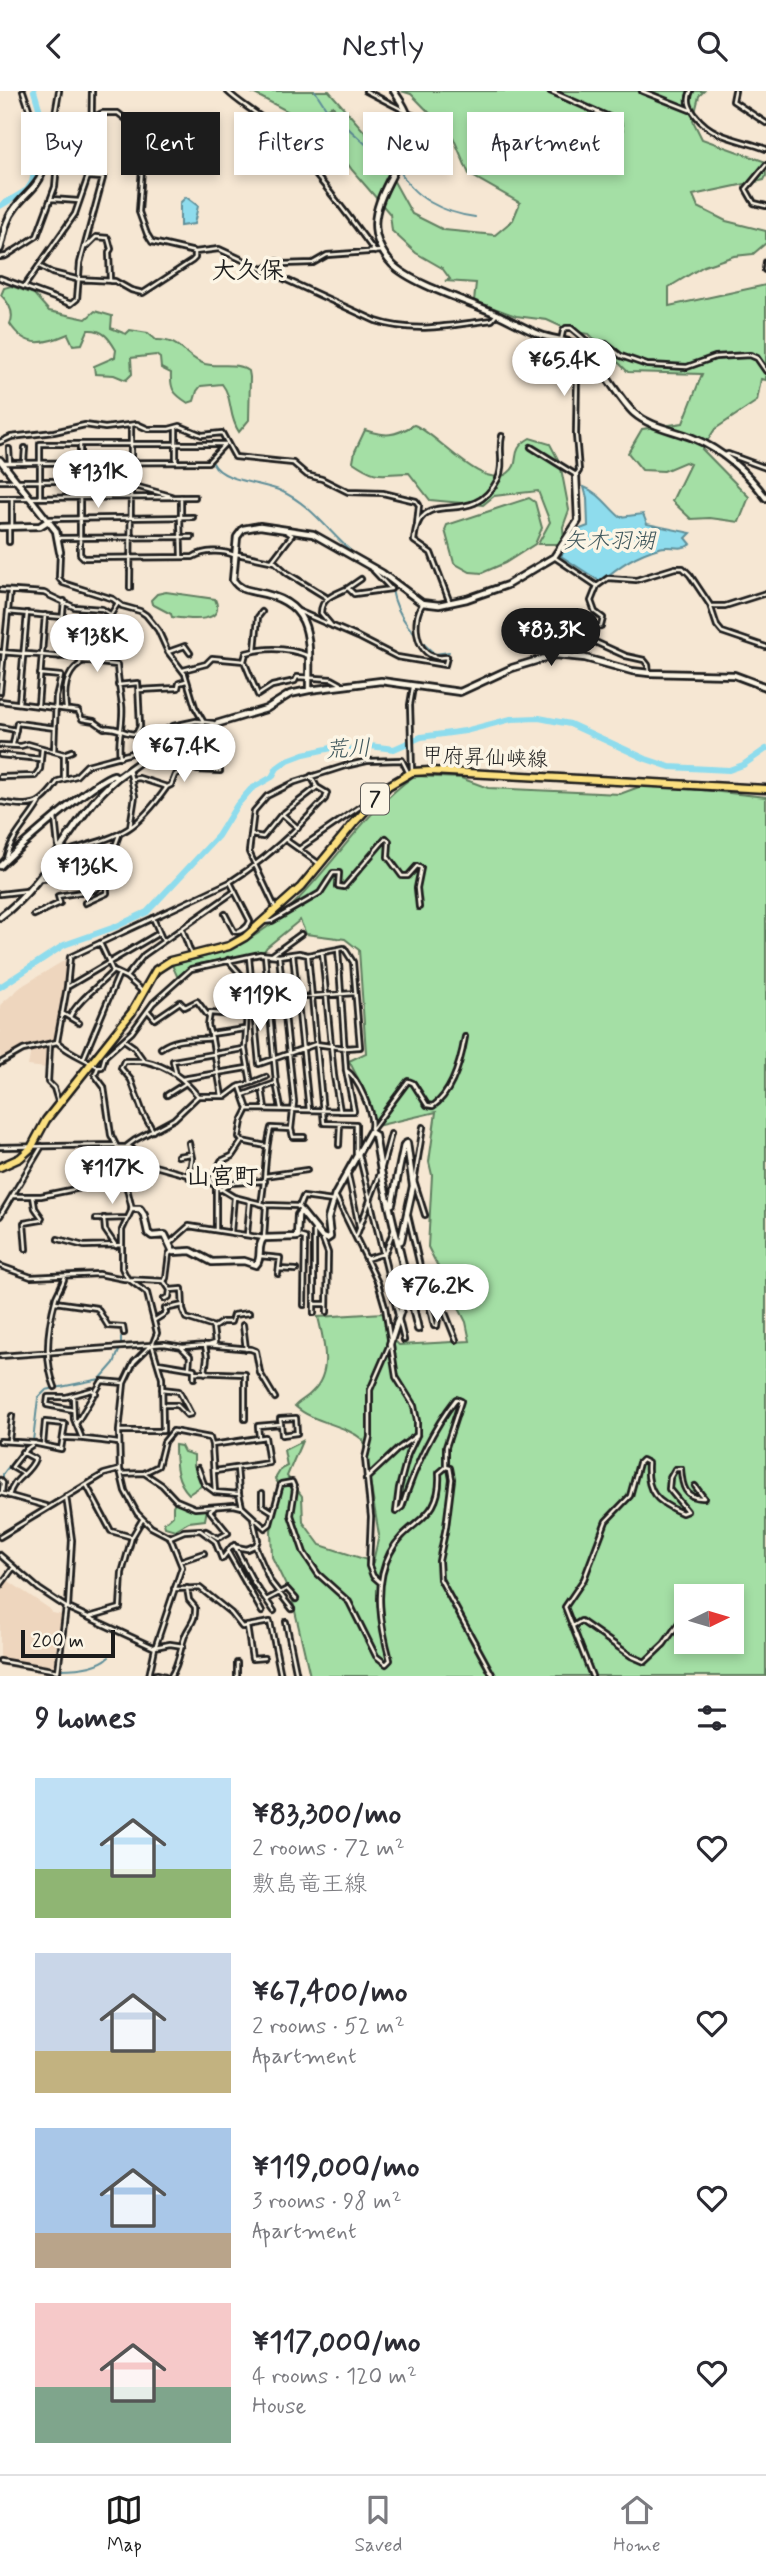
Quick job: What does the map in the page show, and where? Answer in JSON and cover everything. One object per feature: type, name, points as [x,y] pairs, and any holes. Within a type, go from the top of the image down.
[{"type":"main road","name":"甲府昇仙峡線","points":[[0,1167],[20,1158],[32,1145],[46,1120],[95,1065],[132,1012],[152,975],[161,966],[229,946],[262,922],[301,887],[388,786],[411,771],[766,789]]},
{"type":"street","points":[[23,91],[27,109],[34,112]]},
{"type":"street","points":[[56,112],[59,91]]},
{"type":"street","points":[[92,91],[92,112]]},
{"type":"street","points":[[227,91],[270,124],[326,188],[375,252]]},
{"type":"street","points":[[366,91],[406,111]]},
{"type":"street","points":[[394,91],[406,111],[408,129],[405,146],[382,194],[378,208],[377,233],[393,264],[416,279],[539,334],[576,344],[586,351],[619,397],[638,416],[694,438],[723,456],[747,476],[766,498]]},
{"type":"street","points":[[550,91],[598,112]]},
{"type":"street","points":[[642,91],[690,110],[712,131],[766,149]]},
{"type":"street","points":[[690,110],[691,91]]},
{"type":"street","points":[[735,91],[733,101],[737,106],[766,123]]},
{"type":"street","points":[[107,113],[111,112],[126,118],[133,125],[143,154],[139,212],[146,234],[152,242],[195,252],[219,249],[395,328],[428,329],[492,320],[497,314]]},
{"type":"street","points":[[766,165],[746,189],[754,203],[766,206]]},
{"type":"street","points":[[0,249],[14,208],[42,175]]},
{"type":"street","points":[[0,257],[37,236],[55,187],[56,175]]},
{"type":"street","points":[[0,278],[71,304],[77,299],[80,263],[103,178],[88,177],[75,214],[24,286]]},
{"type":"street","points":[[51,199],[79,201]]},
{"type":"street","points":[[85,247],[96,237],[108,238],[111,249],[110,281]]},
{"type":"street","points":[[264,269],[277,261],[282,264],[313,263],[327,255],[384,251]]},
{"type":"street","points":[[39,265],[52,273],[79,280],[110,281],[125,285],[131,290],[146,292],[156,282],[192,261],[195,252]]},
{"type":"street","points":[[765,270],[766,262]]},
{"type":"street","points":[[423,604],[416,619],[420,641],[433,657],[447,657],[445,665],[397,657],[298,611],[276,596],[247,591],[237,586],[232,575],[237,537],[247,527],[255,526],[313,534],[370,566],[423,604],[434,606],[450,603],[511,583],[554,557],[578,521],[577,372],[573,365],[558,356],[563,331],[568,327],[589,343],[606,344],[621,356],[647,365],[687,367],[715,357],[750,355],[757,358],[766,371]]},
{"type":"street","points":[[0,442],[11,437],[54,432],[80,425],[105,428],[137,424],[148,429],[184,427],[202,435],[222,433],[235,457],[293,463],[307,475],[348,492],[384,493],[416,501],[419,505],[414,541],[432,553],[450,603]]},
{"type":"street","points":[[131,425],[131,472]]},
{"type":"street","points":[[176,428],[176,462]]},
{"type":"street","points":[[417,524],[421,517],[430,511],[466,507],[487,494],[503,467],[500,449],[502,436]]},
{"type":"street","points":[[40,498],[40,445],[226,443]]},
{"type":"street","points":[[0,462],[208,462],[226,443]]},
{"type":"street","points":[[80,445],[80,554],[84,558],[193,557],[218,551],[247,558],[262,557],[327,598]]},
{"type":"street","points":[[531,447],[576,475]]},
{"type":"street","points":[[24,463],[25,448]]},
{"type":"street","points":[[9,449],[9,463]]},
{"type":"street","points":[[723,456],[727,454],[766,468]]},
{"type":"street","points":[[0,462],[47,519],[58,538],[59,578],[63,583],[113,599],[143,613],[158,630],[168,652],[183,670],[195,707],[203,721]]},
{"type":"street","points":[[79,473],[179,497]]},
{"type":"street","points":[[0,481],[113,481]]},
{"type":"street","points":[[130,588],[131,485]]},
{"type":"street","points":[[179,497],[181,557]]},
{"type":"street","points":[[0,498],[195,497]]},
{"type":"street","points":[[9,543],[12,499]]},
{"type":"street","points":[[0,527],[40,526],[47,519],[192,517]]},
{"type":"street","points":[[272,561],[292,535],[284,529]]},
{"type":"street","points":[[58,538],[192,537]]},
{"type":"street","points":[[554,557],[597,586]]},
{"type":"street","points":[[348,588],[354,594],[391,589],[370,566]]},
{"type":"street","points":[[649,673],[644,660],[626,656],[561,631],[560,622],[567,618],[594,627],[601,626],[603,618],[594,612],[591,601],[597,586],[611,577],[618,580],[636,580],[680,568],[688,572],[710,605],[717,626],[722,632],[766,647]]},
{"type":"street","points":[[332,628],[331,623],[321,613],[323,603],[361,579]]},
{"type":"street","points":[[0,590],[44,593],[74,607],[103,609],[110,614]]},
{"type":"street","points":[[0,691],[10,591]]},
{"type":"street","points":[[710,605],[721,607],[766,593]]},
{"type":"street","points":[[59,657],[64,601]]},
{"type":"street","points":[[101,662],[100,632],[118,603]]},
{"type":"street","points":[[298,611],[307,630],[309,689]]},
{"type":"street","points":[[8,612],[62,617]]},
{"type":"street","points":[[255,650],[258,617],[262,612]]},
{"type":"street","points":[[19,703],[27,613]]},
{"type":"street","points":[[37,705],[46,615]]},
{"type":"street","points":[[61,627],[100,632]]},
{"type":"street","points":[[66,709],[67,680],[81,660],[85,644],[93,632]]},
{"type":"street","points":[[168,652],[185,646],[190,653]]},
{"type":"street","points":[[309,656],[292,650],[255,650],[245,654],[244,661],[258,695],[272,686],[295,681],[297,677],[332,679],[343,685]]},
{"type":"street","points":[[2,652],[117,665],[122,705],[120,757]]},
{"type":"street","points":[[0,917],[40,879],[90,805],[117,778],[142,760],[216,724],[266,709],[290,694],[309,689],[381,681],[460,692],[512,668],[555,655],[585,658],[649,673],[722,674],[766,687]]},
{"type":"street","points":[[183,670],[206,664],[212,658],[244,661]]},
{"type":"street","points":[[40,674],[61,676],[54,751]]},
{"type":"street","points":[[139,690],[178,688],[179,683],[187,681]]},
{"type":"street","points":[[118,685],[138,683],[139,726],[136,734],[139,748]]},
{"type":"street","points":[[411,771],[413,687]]},
{"type":"street","points":[[0,701],[78,711],[82,719],[136,734]]},
{"type":"street","points":[[6,859],[11,841],[58,781],[76,776],[87,765],[120,757],[139,748],[152,737],[173,726],[203,721],[216,724]]},
{"type":"street","points":[[13,746],[17,723],[55,728]]},
{"type":"street","points":[[0,727],[16,730]]},
{"type":"street","points":[[190,766],[191,752],[198,733]]},
{"type":"street","points":[[0,745],[27,744],[64,754],[72,751]]},
{"type":"street","points":[[0,777],[35,776],[39,773],[42,748]]},
{"type":"street","points":[[64,754],[64,778]]},
{"type":"street","points":[[0,755],[41,759]]},
{"type":"street","points":[[277,910],[248,852],[254,811],[267,796],[311,776],[345,766],[380,760],[402,760],[411,771]]},
{"type":"street","points":[[190,766],[197,770],[220,771]]},
{"type":"street","points":[[55,818],[58,846],[68,851],[120,835],[152,808],[171,785],[175,775],[190,766]]},
{"type":"street","points":[[130,769],[135,796],[130,829]]},
{"type":"street","points":[[0,866],[55,818],[110,776],[117,778]]},
{"type":"street","points":[[57,1042],[70,957],[230,882],[255,866],[286,841],[327,796],[317,787],[311,776]]},
{"type":"street","points":[[132,779],[139,778],[167,787]]},
{"type":"street","points":[[251,835],[262,837],[282,814],[317,787]]},
{"type":"street","points":[[0,802],[25,806],[39,803]]},
{"type":"street","points":[[299,849],[364,804],[368,807]]},
{"type":"street","points":[[282,814],[298,828]]},
{"type":"street","points":[[85,903],[107,893],[106,871],[120,835]]},
{"type":"street","points":[[262,922],[272,921],[320,893],[333,873],[339,873],[338,886],[344,887],[386,838],[390,841],[388,857],[402,876],[408,876],[417,866],[421,868],[417,888],[419,907]]},
{"type":"street","points":[[286,841],[320,865]]},
{"type":"street","points":[[40,879],[55,879],[55,858]]},
{"type":"street","points":[[34,915],[60,903],[58,897],[94,890],[106,881]]},
{"type":"street","points":[[225,914],[234,932],[243,934],[250,921],[230,882]]},
{"type":"street","points":[[0,894],[24,890],[28,893]]},
{"type":"street","points":[[126,977],[144,955],[235,891]]},
{"type":"street","points":[[153,918],[163,941]]},
{"type":"street","points":[[181,929],[192,955]]},
{"type":"street","points":[[67,987],[159,933]]},
{"type":"street","points":[[272,955],[301,934]]},
{"type":"street","points":[[100,943],[113,971],[126,977],[143,992]]},
{"type":"street","points":[[57,1042],[71,1053],[84,1057],[95,1065],[104,1064],[105,1056],[124,1040],[158,998],[191,969],[249,957],[308,955],[344,948],[351,957],[360,1047],[316,1044],[259,1064],[249,957]]},
{"type":"street","points":[[248,1109],[354,1111],[346,1070],[338,949]]},
{"type":"street","points":[[323,952],[340,1111]]},
{"type":"street","points":[[293,954],[309,1110]]},
{"type":"street","points":[[265,955],[276,1083],[281,1109]]},
{"type":"street","points":[[308,955],[324,1123],[356,1124],[357,1153],[404,1340]]},
{"type":"street","points":[[279,956],[294,1110],[291,1129],[293,1137],[304,1137]]},
{"type":"street","points":[[228,960],[241,972],[246,1001],[245,1049],[251,1083]]},
{"type":"street","points":[[69,1017],[74,1008],[113,971]]},
{"type":"street","points":[[84,1057],[119,974]]},
{"type":"street","points":[[246,1001],[355,993]]},
{"type":"street","points":[[148,1011],[155,1019],[180,1002],[184,1007],[197,1001],[209,1017],[222,1096]]},
{"type":"street","points":[[209,1017],[212,1012],[245,1016]]},
{"type":"street","points":[[62,1013],[79,1023]]},
{"type":"street","points":[[161,1048],[191,1037],[204,1039],[244,1029]]},
{"type":"street","points":[[322,1237],[327,1240],[331,1235],[328,1219],[334,1198],[370,1132],[408,1081],[413,1083],[427,1105],[433,1107],[438,1103],[447,1091],[455,1072],[465,1037]]},
{"type":"street","points":[[124,1040],[134,1047],[144,1061]]},
{"type":"street","points":[[0,1063],[23,1050],[57,1042]]},
{"type":"street","points":[[50,1045],[48,1082],[54,1088],[60,1104]]},
{"type":"street","points":[[176,1074],[173,1061],[245,1049]]},
{"type":"street","points":[[153,1131],[131,1080],[121,1068],[124,1061],[162,1065],[182,1079],[198,1096]]},
{"type":"street","points":[[95,1065],[95,1075],[104,1087],[111,1135],[132,1209],[122,1230],[122,1268],[127,1278],[146,1291],[157,1333],[164,1344]]},
{"type":"street","points":[[182,1079],[247,1068]]},
{"type":"street","points":[[346,1070],[354,1076],[361,1091],[371,1117],[370,1132]]},
{"type":"street","points":[[127,1146],[174,1119],[198,1096],[222,1096],[240,1086],[267,1077]]},
{"type":"street","points":[[167,1095],[186,1083]]},
{"type":"street","points":[[242,1095],[276,1083]]},
{"type":"street","points":[[240,1086],[248,1109],[239,1137],[243,1141],[266,1146]]},
{"type":"street","points":[[262,1087],[265,1109]]},
{"type":"street","points":[[339,1145],[340,1124]]},
{"type":"street","points":[[398,1242],[401,1241],[414,1183],[423,1127]]},
{"type":"street","points":[[261,1203],[266,1146],[271,1128],[291,1129]]},
{"type":"street","points":[[370,1132],[375,1135],[418,1329]]},
{"type":"street","points":[[355,1239],[381,1171],[391,1134]]},
{"type":"street","points":[[210,1183],[221,1161],[232,1156],[243,1141]]},
{"type":"street","points":[[189,1143],[192,1165],[189,1177]]},
{"type":"street","points":[[389,1205],[392,1204],[406,1143],[409,1145],[414,1183],[425,1215]]},
{"type":"street","points":[[0,1216],[42,1146]]},
{"type":"street","points":[[0,1147],[127,1146],[151,1165],[210,1183],[234,1197],[300,1209],[322,1237],[328,1253],[327,1312]]},
{"type":"street","points":[[178,1156],[191,1154]]},
{"type":"street","points":[[265,1176],[307,1170]]},
{"type":"street","points":[[347,1171],[359,1227]]},
{"type":"street","points":[[12,1196],[33,1196],[124,1179]]},
{"type":"street","points":[[218,1189],[231,1183],[265,1181]]},
{"type":"street","points":[[216,1229],[218,1189]]},
{"type":"street","points":[[26,1249],[24,1223],[42,1218],[35,1207],[33,1196]]},
{"type":"street","points":[[231,1233],[234,1197]]},
{"type":"street","points":[[298,1236],[298,1215],[303,1197],[334,1198]]},
{"type":"street","points":[[237,1468],[242,1507],[265,1528],[270,1524],[281,1484],[292,1482],[295,1489],[291,1515],[304,1553],[318,1574],[349,1602],[376,1656],[386,1664],[390,1660],[382,1623],[382,1584],[390,1553],[433,1507],[438,1498],[439,1473],[446,1467],[449,1434],[461,1405],[458,1399],[448,1409],[416,1466],[402,1507],[396,1512],[408,1454],[417,1434],[414,1406],[396,1377],[383,1299],[366,1259],[334,1198]]},
{"type":"street","points":[[247,1234],[250,1201]]},
{"type":"street","points":[[172,1251],[191,1251],[209,1261],[244,1261],[254,1266],[258,1264],[260,1244],[264,1238],[267,1205]]},
{"type":"street","points":[[132,1209],[138,1208],[143,1212],[149,1235],[165,1235],[172,1251]]},
{"type":"street","points":[[407,1212],[434,1326],[437,1326],[442,1290]]},
{"type":"street","points":[[104,1217],[105,1230],[116,1246]]},
{"type":"street","points":[[96,1219],[127,1217]]},
{"type":"street","points":[[169,1244],[187,1226],[264,1238],[305,1238],[304,1305]]},
{"type":"street","points":[[384,1254],[394,1227]]},
{"type":"street","points":[[314,1313],[316,1228]]},
{"type":"street","points":[[58,1239],[84,1246],[122,1245]]},
{"type":"street","points":[[164,1281],[169,1254],[172,1251]]},
{"type":"street","points":[[366,1259],[384,1254]]},
{"type":"street","points":[[259,1256],[279,1258],[279,1271],[296,1270]]},
{"type":"street","points":[[0,1266],[31,1277],[99,1274],[164,1281]]},
{"type":"street","points":[[382,1584],[373,1576],[369,1566],[371,1537],[365,1458],[370,1437],[370,1390],[383,1354],[390,1344],[407,1289],[419,1268]]},
{"type":"street","points":[[55,1387],[50,1375],[47,1336],[55,1302],[65,1276]]},
{"type":"street","points":[[164,1281],[170,1290],[169,1297],[164,1299]]},
{"type":"street","points":[[170,1290],[182,1289],[186,1318],[214,1327],[222,1322],[231,1322],[233,1315],[249,1313]]},
{"type":"street","points":[[440,1300],[456,1340]]},
{"type":"street","points":[[55,1302],[97,1308],[108,1326],[123,1327],[124,1333]]},
{"type":"street","points":[[314,1304],[327,1304]]},
{"type":"street","points":[[154,1320],[166,1313],[165,1308],[183,1305]]},
{"type":"street","points":[[243,1325],[246,1349]]},
{"type":"street","points":[[0,1356],[164,1344],[181,1347],[207,1345],[215,1343],[214,1327]]},
{"type":"street","points":[[157,1333],[153,1343],[134,1362],[124,1383],[119,1443],[120,1472],[125,1491],[143,1519],[151,1527],[170,1537],[180,1561],[181,1569],[155,1648],[150,1676],[166,1676]]},
{"type":"street","points":[[119,1431],[163,1431],[162,1389],[158,1363],[151,1345]]},
{"type":"street","points":[[207,1345],[256,1351],[260,1374],[275,1398]]},
{"type":"street","points":[[205,1373],[207,1345]]},
{"type":"street","points":[[181,1347],[190,1356],[189,1367]]},
{"type":"street","points":[[158,1363],[189,1367],[195,1372],[245,1374],[245,1419]]},
{"type":"street","points":[[194,1378],[195,1372]]},
{"type":"street","points":[[76,1424],[102,1381],[124,1383]]},
{"type":"street","points":[[162,1389],[179,1391],[191,1414],[187,1415],[177,1405],[163,1405]]},
{"type":"street","points":[[73,1410],[47,1405],[48,1397],[92,1390],[96,1393]]},
{"type":"street","points":[[73,1395],[73,1410],[81,1437]]},
{"type":"street","points":[[9,1441],[12,1416]]},
{"type":"street","points":[[296,1418],[297,1433],[282,1435],[281,1424],[280,1419],[296,1418]]},
{"type":"street","points":[[0,1441],[35,1443],[43,1445],[61,1449],[65,1424],[45,1422],[43,1445]]},
{"type":"street","points":[[260,1437],[258,1426],[281,1424]]},
{"type":"street","points":[[0,1537],[104,1474],[145,1473],[158,1467],[164,1442],[173,1431],[210,1438],[215,1492]]},
{"type":"street","points":[[366,1479],[417,1434]]},
{"type":"street","points":[[63,1438],[81,1437],[103,1443],[119,1443]]},
{"type":"street","points":[[212,1445],[265,1437],[269,1463],[215,1471]]},
{"type":"street","points":[[24,1473],[12,1467],[22,1452],[35,1443]]},
{"type":"street","points":[[9,1496],[14,1482],[31,1469],[35,1459],[22,1452]]},
{"type":"street","points":[[592,1676],[565,1607],[584,1579],[606,1521],[630,1496],[642,1460],[648,1463],[653,1494],[672,1509],[682,1513],[687,1509],[669,1489],[670,1478],[675,1469],[681,1469],[682,1484],[687,1493],[702,1499],[704,1495],[695,1486]]},
{"type":"street","points":[[446,1467],[450,1468],[452,1479],[439,1561],[440,1579],[493,1676]]},
{"type":"street","points":[[198,1468],[204,1484],[215,1492],[239,1494]]},
{"type":"street","points":[[145,1473],[162,1485],[176,1500],[195,1509],[242,1507]]},
{"type":"street","points":[[0,1480],[3,1483],[1,1492],[47,1507]]},
{"type":"street","points":[[87,1486],[111,1531],[132,1537]]},
{"type":"street","points":[[262,1493],[262,1505],[273,1512]]},
{"type":"street","points":[[57,1676],[67,1607],[72,1540],[66,1496]]},
{"type":"street","points":[[170,1537],[184,1531],[200,1529],[218,1538],[229,1533],[210,1511],[216,1507]]},
{"type":"street","points":[[234,1545],[247,1549],[255,1545],[258,1540],[253,1516]]},
{"type":"street","points":[[89,1617],[120,1608],[122,1573],[132,1537],[143,1519]]},
{"type":"street","points":[[200,1529],[215,1541],[220,1558],[234,1545]]},
{"type":"street","points":[[234,1545],[258,1589],[274,1611]]},
{"type":"street","points":[[255,1545],[265,1571],[292,1609]]},
{"type":"street","points":[[228,1552],[262,1612]]},
{"type":"street","points":[[180,1561],[204,1553]]},
{"type":"street","points":[[0,1555],[39,1589],[67,1607],[155,1648],[170,1644],[183,1646]]},
{"type":"street","points":[[0,1586],[14,1567]]},
{"type":"street","points":[[172,1676],[196,1612],[194,1604],[189,1600],[187,1588]]},
{"type":"street","points":[[174,1589],[200,1588],[231,1613],[240,1626],[271,1623],[281,1676]]},
{"type":"street","points":[[251,1593],[258,1589]]},
{"type":"street","points":[[266,1600],[287,1589],[296,1599]]},
{"type":"street","points":[[573,1626],[581,1621],[631,1656],[645,1662],[664,1644],[674,1630]]},
{"type":"street","points":[[286,1622],[297,1676]]},
{"type":"street","points":[[247,1626],[252,1659],[264,1658]]},
{"type":"street","points":[[0,1661],[58,1671]]},
{"type":"street","points":[[237,1663],[237,1676]]},
{"type":"shaded area","points":[[70,957],[57,1042],[25,1047],[0,1062],[0,1005],[22,986]]},
{"type":"shaded area","points":[[49,1047],[47,1068],[28,1066],[31,1050]]},
{"type":"shaded area","points":[[7,1580],[50,1609],[51,1613],[65,1615],[58,1671],[0,1661],[0,1586]]},
{"type":"green space","points":[[249,91],[329,91],[347,112],[336,112],[333,106],[319,112],[289,112]]},
{"type":"green space","points":[[401,91],[704,91],[699,96],[693,121],[702,139],[766,162],[764,180],[693,195],[698,207],[726,221],[766,231],[766,243],[753,254],[734,256],[704,266],[669,287],[669,306],[766,285],[766,380],[761,379],[757,401],[715,429],[702,449],[749,497],[739,522],[710,518],[691,519],[672,501],[690,464],[685,462],[664,471],[642,470],[628,453],[642,429],[683,423],[702,374],[628,372],[589,334],[573,332],[547,320],[516,316],[474,301],[476,283],[445,281],[450,279],[442,268],[416,253],[392,231],[390,214],[349,166],[349,114],[363,130],[363,175],[390,175],[412,214],[444,230],[495,235],[513,220],[520,203],[471,175],[624,175],[624,112],[467,112],[467,169],[453,137],[453,112],[429,112],[411,94]]},
{"type":"green space","points":[[11,286],[34,294],[49,311],[86,319],[95,311],[112,316],[111,328],[126,334],[130,330],[148,333],[156,340],[171,342],[205,364],[244,368],[249,371],[250,377],[249,420],[239,432],[222,384],[201,386],[194,401],[188,403],[183,400],[172,388],[171,373],[161,368],[160,358],[156,355],[131,358],[132,374],[126,380],[114,375],[95,374],[94,366],[115,357],[116,350],[108,338],[98,331],[88,330],[82,344],[73,345],[68,334],[44,342],[23,338],[10,324],[10,308],[1,295],[4,288]]},
{"type":"green space","points":[[414,425],[473,468],[485,475],[497,477],[512,469],[519,447],[530,438],[550,444],[560,463],[569,510],[563,527],[564,544],[538,544],[550,522],[538,491],[494,496],[483,505],[430,500],[409,473],[375,473],[353,462],[365,430],[390,434]]},
{"type":"green space","points":[[529,498],[535,502],[542,528],[535,544],[505,563],[482,573],[470,572],[454,563],[445,530],[447,525]]},
{"type":"green space","points":[[166,592],[215,599],[215,613],[204,619],[172,617],[152,604],[151,600],[157,594]]},
{"type":"green space","points":[[414,776],[461,778],[488,788],[620,794],[647,784],[766,797],[766,1676],[310,1676],[292,1598],[272,1557],[271,1530],[281,1487],[275,1479],[281,1469],[287,1466],[284,1450],[302,1441],[287,1476],[302,1496],[303,1522],[320,1545],[373,1562],[379,1535],[363,1440],[347,1430],[311,1417],[295,1406],[312,1392],[323,1375],[325,1356],[318,1317],[383,1313],[386,1332],[399,1345],[470,1341],[466,1322],[428,1247],[432,1175],[429,1162],[436,1112],[376,1126],[364,1090],[349,1061],[366,1053],[359,950],[345,939],[306,934],[300,920],[264,951],[195,965],[178,978],[172,965],[226,950],[260,932],[306,891],[390,795]]},
{"type":"green space","points":[[175,1445],[194,1455],[194,1466],[198,1468],[204,1484],[189,1494],[181,1484],[177,1472]]},
{"type":"green space","points":[[176,1500],[195,1508],[207,1509],[205,1520],[189,1522],[175,1530],[165,1527],[164,1523],[173,1515]]},
{"type":"water","points":[[186,197],[198,206],[194,224],[180,226],[180,203]]},
{"type":"water","name":"矢木羽湖","points":[[584,487],[599,496],[620,517],[643,514],[647,524],[691,533],[686,538],[691,544],[683,547],[663,547],[635,557],[601,582],[561,556],[580,529],[588,526]]},
{"type":"waterway","points":[[0,206],[27,190],[32,182],[42,118],[34,91]]},
{"type":"waterway","points":[[315,91],[326,108],[363,142]]},
{"type":"waterway","points":[[402,175],[420,196],[430,202],[452,212],[475,217]]},
{"type":"waterway","points":[[209,464],[213,463],[217,469],[233,478],[273,488],[293,497],[358,557]]},
{"type":"waterway","points":[[392,590],[403,618],[421,641],[435,654],[449,652]]},
{"type":"waterway","name":"荒川","points":[[0,987],[64,945],[115,927],[147,912],[218,836],[237,805],[251,789],[272,777],[277,768],[288,760],[304,754],[336,747],[351,750],[370,746],[394,749],[421,737],[465,731],[511,719],[539,718],[570,724],[646,759],[670,767],[729,770],[743,765],[766,749]]},
{"type":"waterway","points":[[33,1441],[38,1398],[46,1390],[100,1379],[114,1363],[121,1346],[121,1337]]},
{"type":"waterway","points":[[3,1491],[3,1474],[23,1448],[30,1445]]},
{"type":"waterway","points":[[0,1663],[73,1669],[100,1663],[109,1657]]},
{"type":"district","name":"大久保","points":[[248,271]]},
{"type":"district","name":"山宮町","points":[[222,1177]]}]
